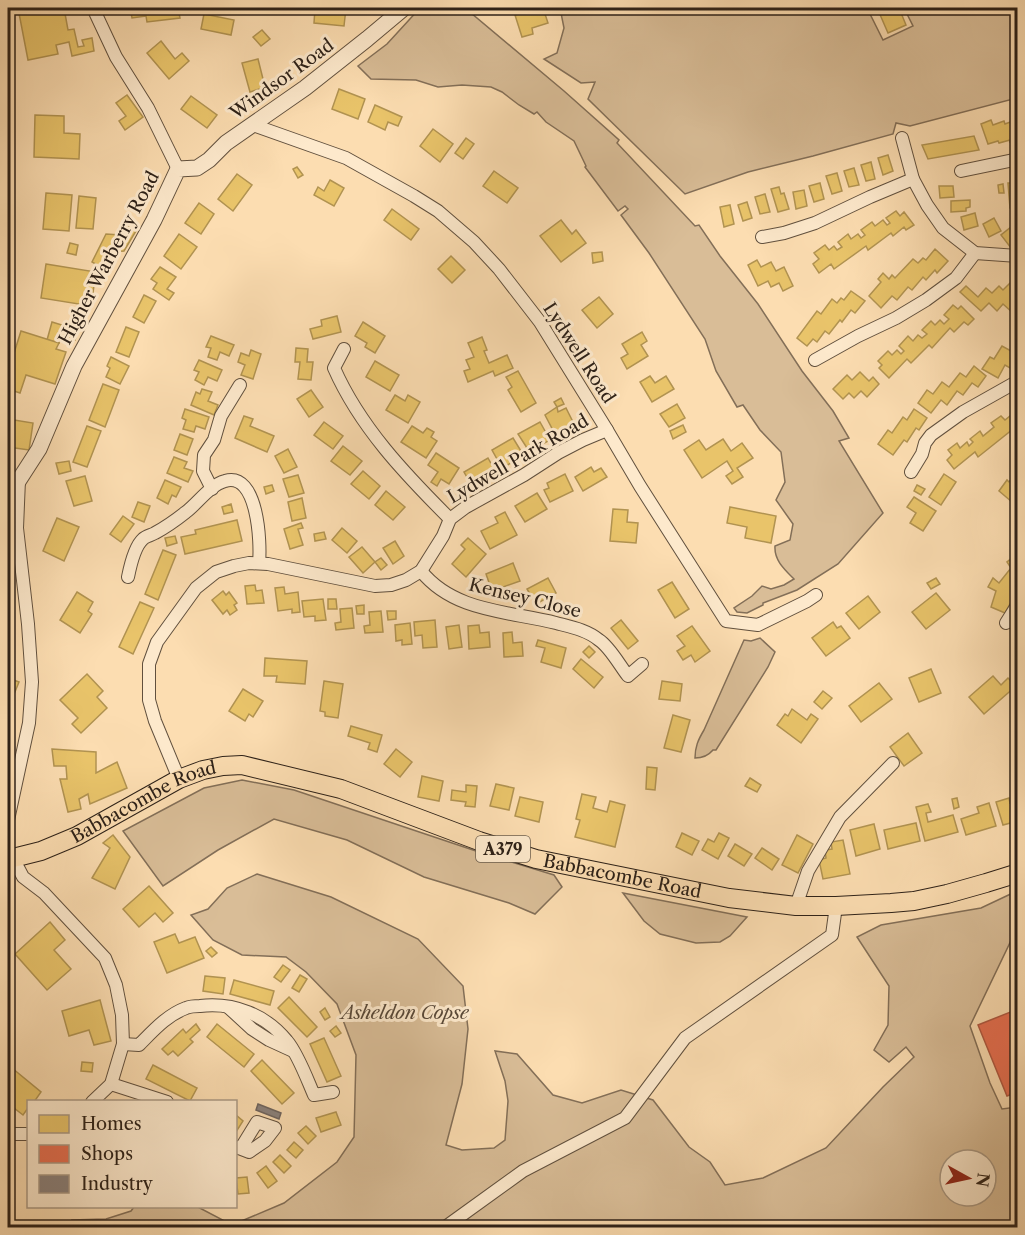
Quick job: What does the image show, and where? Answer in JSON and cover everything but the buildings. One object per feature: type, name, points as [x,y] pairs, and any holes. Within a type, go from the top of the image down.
[{"type":"main road","name":"Babbacombe Road","points":[[10,858],[41,851],[77,836],[179,779],[223,765],[242,765],[341,789],[479,841],[536,859],[729,898],[796,906],[914,901],[1017,873]]},
{"type":"street","name":"Higher Warberry Road","points":[[8,494],[39,449],[74,366],[154,220],[178,169],[148,108],[116,57],[93,8]]},
{"type":"street","name":"Windsor Road","points":[[178,169],[197,168],[209,160],[226,143],[323,74],[402,8]]},
{"type":"street","name":"Lydwell Road","points":[[253,125],[346,158],[414,196],[438,211],[465,234],[499,269],[540,322],[726,621],[758,625],[816,596]]},
{"type":"street","points":[[902,138],[913,179],[943,228],[975,253],[1017,256]]},
{"type":"street","points":[[962,171],[1017,159]]},
{"type":"street","points":[[762,237],[815,223],[913,179]]},
{"type":"street","points":[[814,360],[926,300],[956,278],[975,253]]},
{"type":"street","points":[[344,349],[334,368],[345,392],[397,465],[450,519]]},
{"type":"street","points":[[911,472],[931,435],[963,412],[1017,381]]},
{"type":"street","points":[[212,489],[203,471],[204,455],[214,440],[221,417],[240,385]]},
{"type":"street","name":"Lydwell Park Road","points":[[421,571],[443,536],[450,519],[466,507],[558,453],[607,429]]},
{"type":"street","points":[[8,820],[29,723],[32,682],[17,528],[19,480]]},
{"type":"street","points":[[128,577],[142,540],[175,521],[212,489],[225,481],[236,480],[243,484],[250,494],[258,524],[259,563]]},
{"type":"street","points":[[179,779],[155,721],[149,700],[149,664],[157,642],[196,588],[216,572],[234,566],[259,563],[375,586],[391,585],[406,580],[421,571]]},
{"type":"street","name":"Kensey Close","points":[[421,571],[448,595],[466,602],[497,612],[545,620],[589,633],[602,642],[628,676],[642,664]]},
{"type":"street","points":[[1006,623],[1017,604]]},
{"type":"street","points":[[796,906],[808,871],[840,817],[892,763]]},
{"type":"street","points":[[8,766],[19,774]]},
{"type":"street","points":[[10,858],[23,877],[44,893],[105,958],[116,985],[122,1015],[123,1044],[111,1084],[93,1100]]},
{"type":"street","points":[[444,1227],[523,1171],[625,1118],[685,1038],[832,935],[836,906]]},
{"type":"street","points":[[123,1044],[139,1045],[164,1020],[187,1007],[211,1005],[238,1008],[257,1016],[275,1028],[289,1043],[310,1099],[333,1092]]},
{"type":"street","points":[[227,1007],[252,1029],[293,1051]]},
{"type":"street","points":[[252,1029],[257,1016]]},
{"type":"street","points":[[269,1040],[275,1028]]},
{"type":"street","points":[[111,1084],[163,1100]]},
{"type":"street","points":[[135,1092],[146,1100]]},
{"type":"street","points":[[8,1134],[27,1134]]},
{"type":"green space","points":[[420,8],[465,8],[619,140],[617,143],[695,226],[699,225],[833,411],[849,438],[839,441],[883,513],[838,564],[797,590],[763,603],[747,613],[737,612],[734,608],[762,586],[771,589],[794,579],[780,564],[775,551],[775,546],[790,540],[793,524],[776,500],[785,482],[781,452],[760,430],[743,405],[737,407],[716,371],[705,339],[649,253],[621,215],[628,209],[625,206],[618,211],[585,167],[574,141],[546,122],[537,112],[534,114],[491,87],[462,85],[438,87],[416,80],[371,79],[358,66],[387,44]]},
{"type":"green space","points":[[560,8],[684,8],[686,14],[710,8],[867,8],[883,40],[913,26],[904,8],[1017,8],[1017,98],[910,126],[896,123],[893,134],[748,172],[685,194],[588,99],[595,82],[581,83],[544,59],[557,53],[564,28]]},
{"type":"green space","points":[[760,638],[775,652],[768,667],[716,750],[695,758],[699,740],[744,640],[751,641]]},
{"type":"green space","points":[[242,780],[294,790],[554,875],[562,887],[535,914],[509,903],[424,877],[347,840],[274,819],[218,850],[163,886],[123,831],[204,788]]},
{"type":"green space","name":"Asheldon Copse","points":[[257,874],[331,897],[418,939],[463,986],[468,1029],[462,1084],[446,1145],[462,1150],[494,1148],[505,1140],[508,1101],[505,1081],[495,1051],[517,1054],[553,1095],[582,1103],[621,1090],[653,1100],[689,1147],[710,1162],[725,1185],[763,1178],[826,1148],[914,1057],[906,1047],[889,1062],[874,1050],[888,1025],[889,986],[857,937],[881,925],[981,908],[1017,891],[1017,928],[970,1026],[990,1083],[1002,1109],[1017,1107],[1017,1227],[74,1228],[72,1220],[106,1219],[131,1211],[133,1208],[200,1208],[232,1225],[284,1203],[337,1162],[354,1137],[356,1055],[337,1004],[306,972],[286,957],[242,955],[213,940],[191,915],[208,909],[227,888]]},
{"type":"green space","points":[[623,893],[747,917],[730,936],[720,942],[696,943],[660,934],[644,921]]}]
